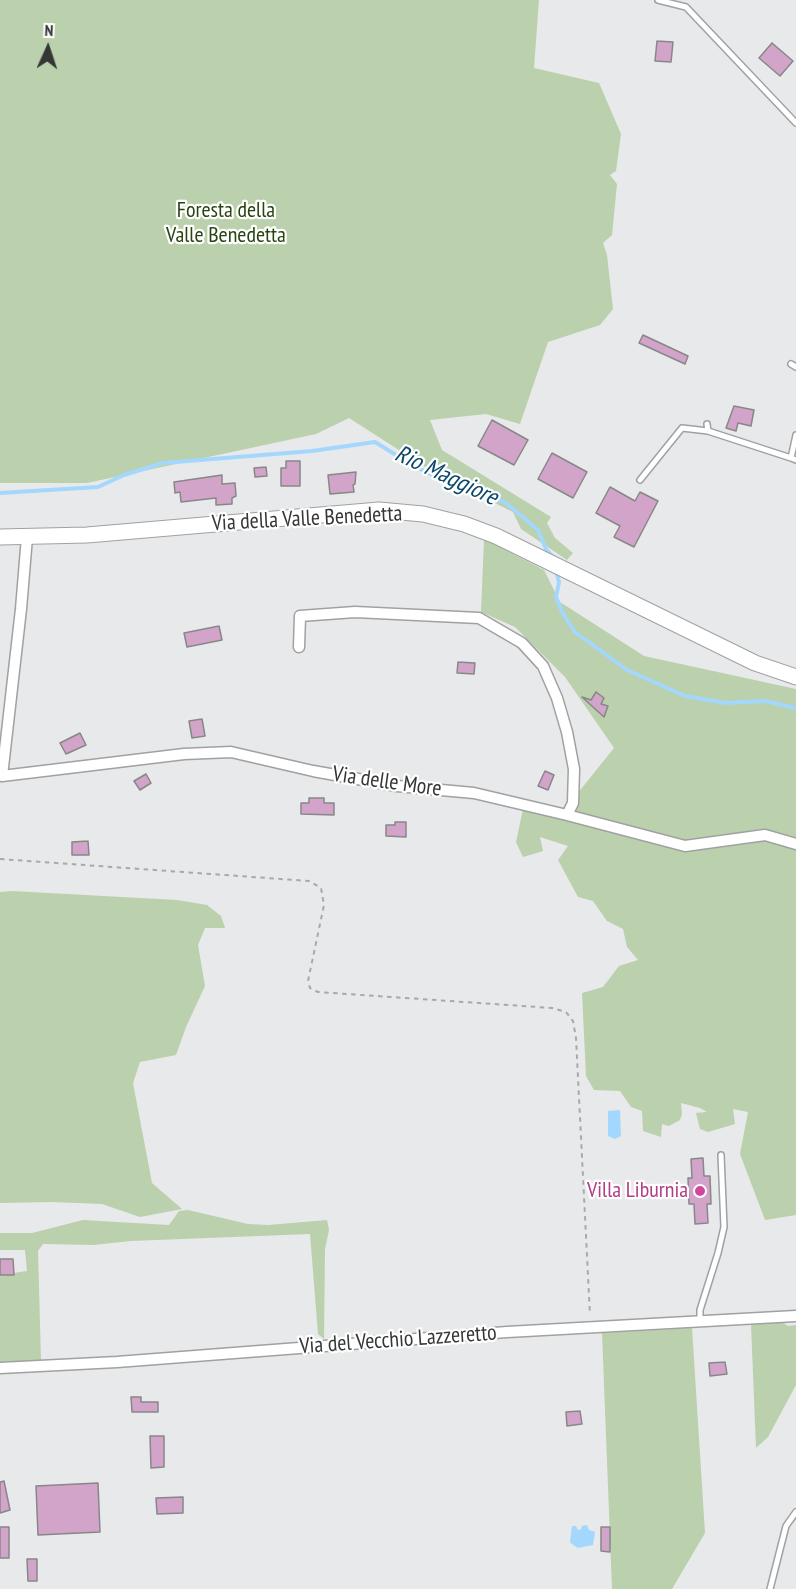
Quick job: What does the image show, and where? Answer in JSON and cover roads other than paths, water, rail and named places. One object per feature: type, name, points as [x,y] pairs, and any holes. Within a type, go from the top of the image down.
[{"type":"main road","name":"Via della Valle Benedetta","points":[[0,537],[87,535],[379,510],[423,514],[464,524],[496,536],[755,663],[796,677]]},
{"type":"street","name":"Via delle More","points":[[27,537],[2,776],[184,754],[231,752],[313,771],[397,786],[474,794],[567,815]]},
{"type":"street","points":[[299,647],[300,616],[355,612],[478,618],[522,643],[543,666],[557,698],[567,732],[574,769],[573,803],[567,815],[686,846],[765,835],[796,844]]},
{"type":"street","name":"Via del Vecchio Lazzeretto","points":[[5,1370],[117,1364],[146,1360],[700,1321],[718,1325],[796,1316]]},
{"type":"lane","points":[[658,0],[686,7],[796,123]]},
{"type":"lane","points":[[707,424],[708,431]]},
{"type":"lane","points":[[640,480],[682,428],[708,431],[794,459],[796,435]]},
{"type":"lane","points":[[700,1321],[700,1310],[724,1227],[721,1155]]},
{"type":"lane","points":[[770,1589],[786,1526],[796,1512]]},
{"type":"water","points":[[620,1110],[621,1136],[615,1139],[608,1136],[608,1111]]},
{"type":"water","points":[[587,1525],[589,1530],[595,1532],[593,1545],[578,1548],[570,1542],[572,1526],[576,1526],[578,1530]]},
{"type":"waterway","name":"Rio Maggiore","points":[[0,493],[98,487],[124,475],[163,463],[312,451],[375,442],[414,466],[449,483],[478,490],[506,503],[538,530],[546,549],[553,557]]},
{"type":"waterway","name":"Rio Maggiore","points":[[556,570],[559,582],[556,597],[562,612],[575,632],[627,670],[685,696],[726,703],[765,701],[796,708]]},
{"type":"place","name":"Villa Liburnia","points":[[700,1191]]},
{"type":"park label","name":"Foresta della Valle Benedetta","points":[[226,224]]}]
